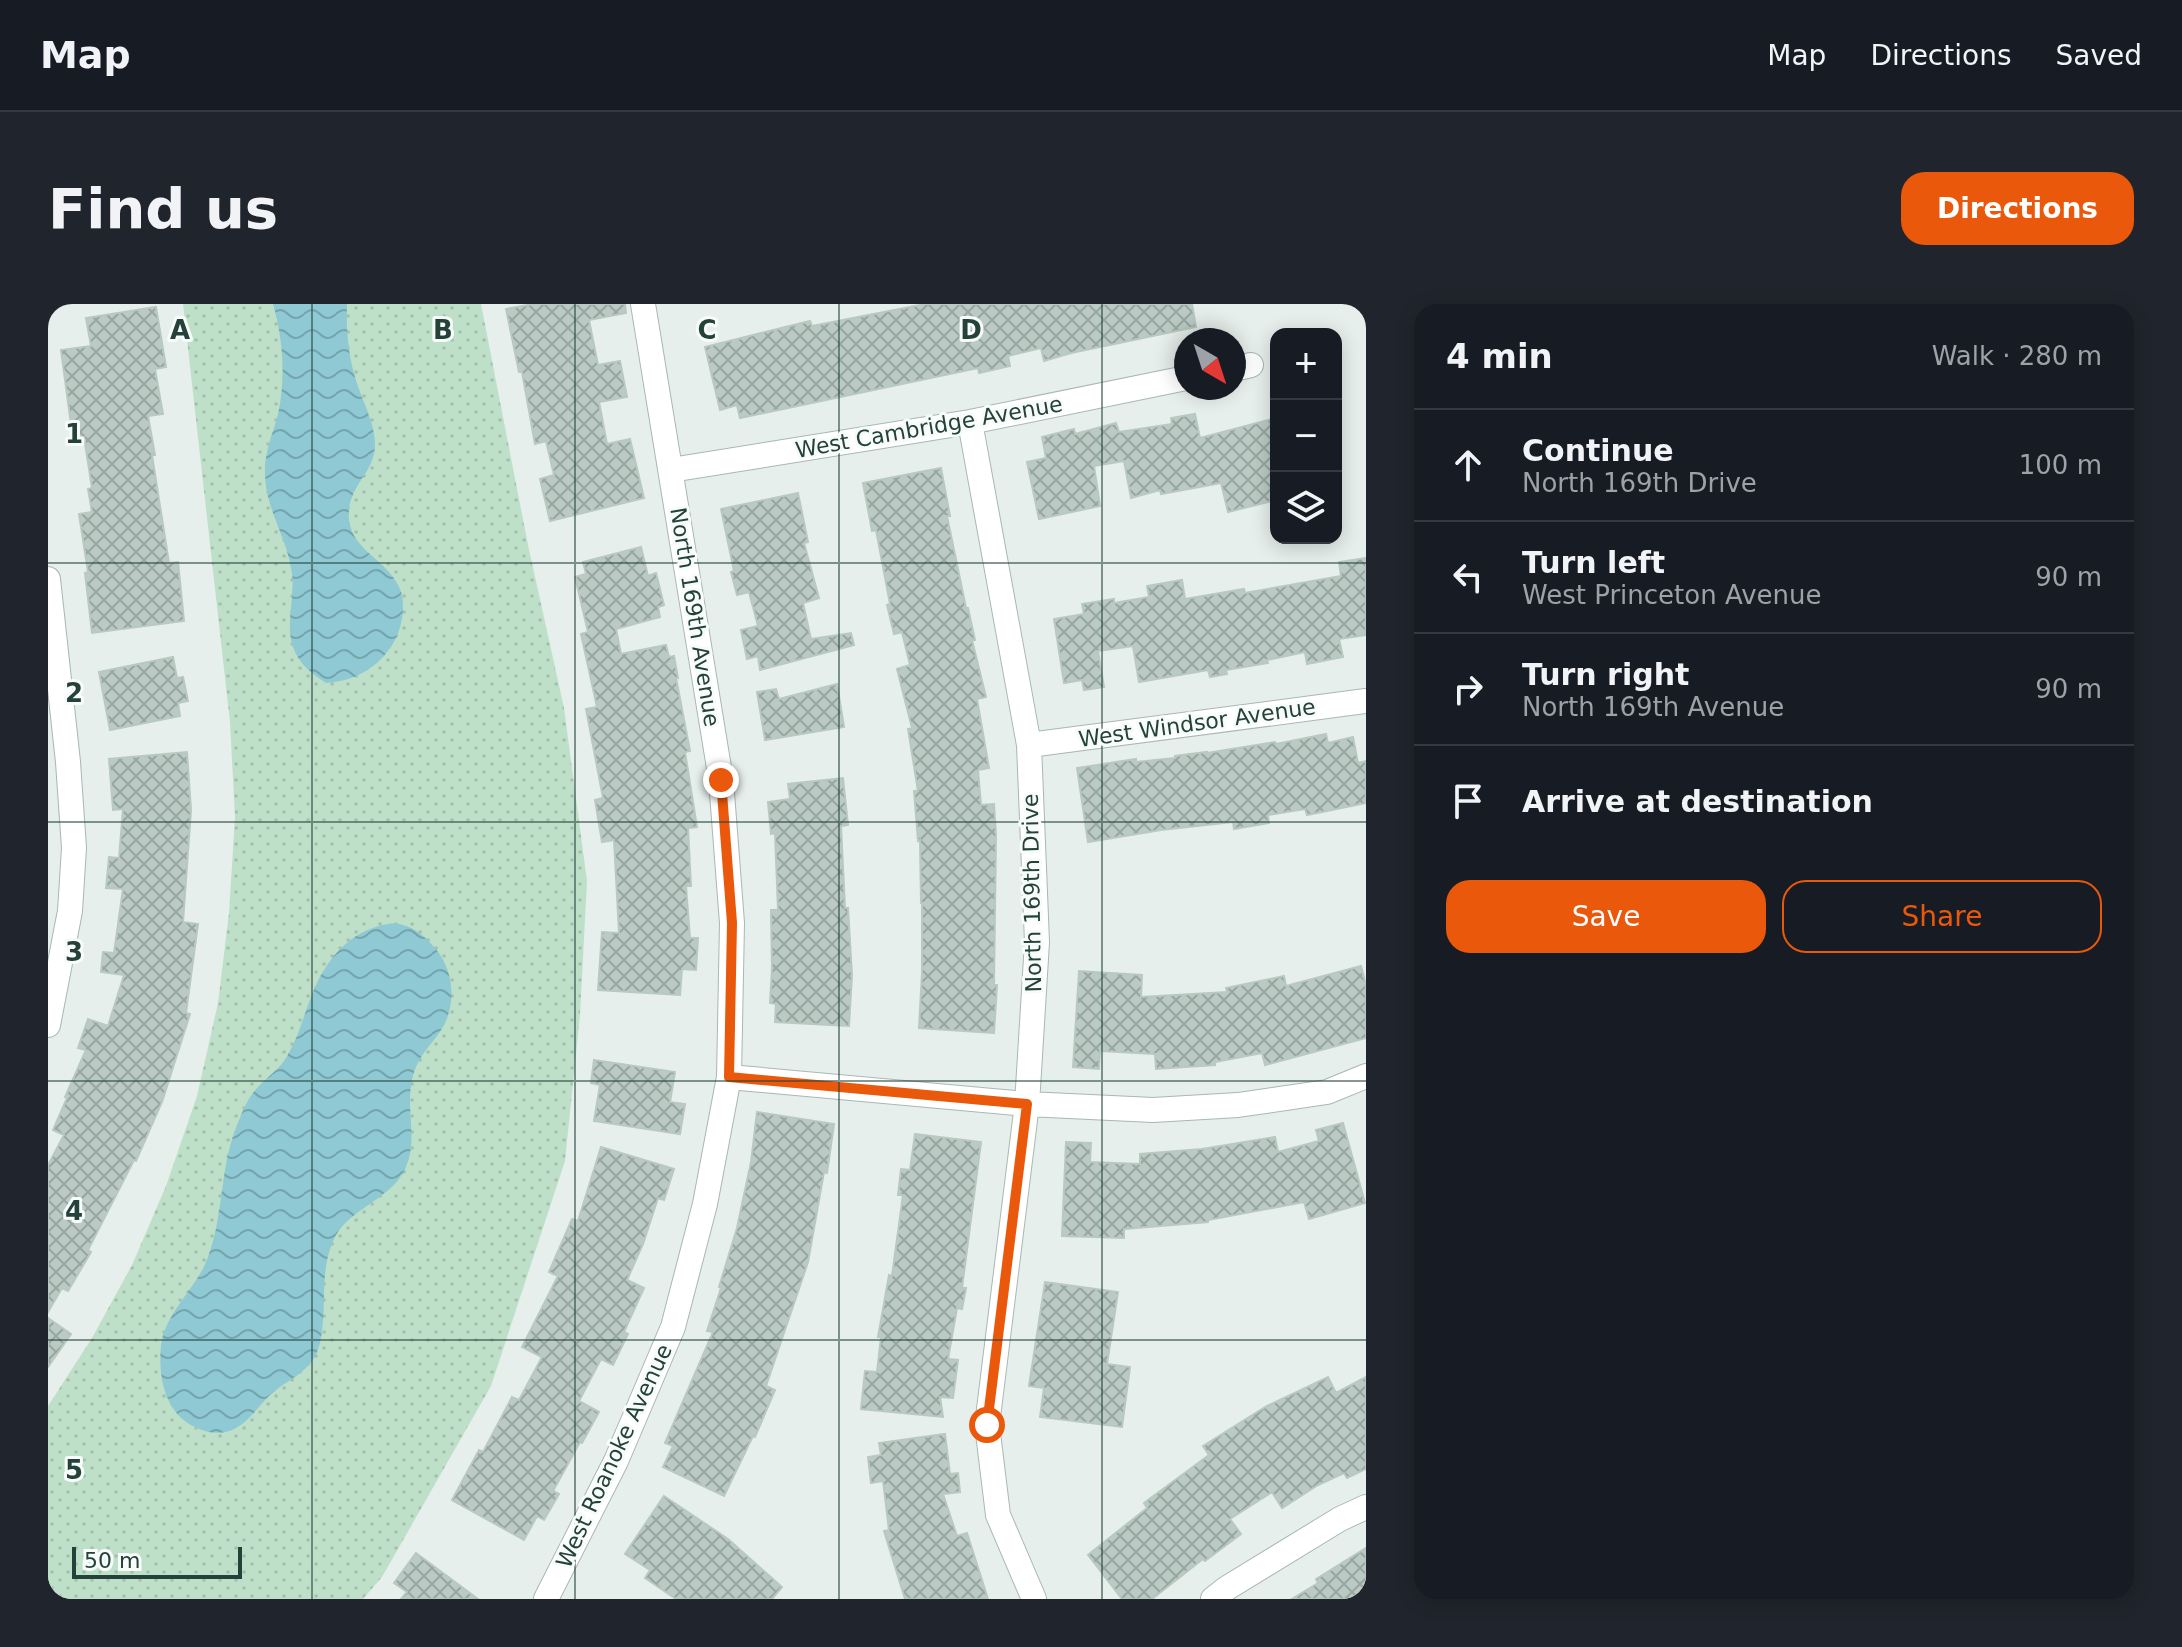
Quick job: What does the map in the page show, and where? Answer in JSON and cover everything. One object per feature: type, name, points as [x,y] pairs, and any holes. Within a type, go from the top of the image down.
[{"type":"street","name":"North 169th Avenue","points":[[643,304],[721,780],[732,923],[729,1077]]},
{"type":"street","name":"West Cambridge Avenue","points":[[671,470],[970,422],[1174,380]]},
{"type":"street","name":"North 169th Drive","points":[[970,422],[1029,745],[1037,942],[1027,1104],[987,1425],[998,1515],[1034,1599]]},
{"type":"street","points":[[48,579],[58,762],[73,837],[70,911],[48,1025]]},
{"type":"street","name":"West Windsor Avenue","points":[[1029,745],[1366,701]]},
{"type":"street","points":[[729,1077],[1027,1104],[1153,1110],[1238,1105],[1327,1092],[1366,1076]]},
{"type":"street","name":"West Roanoke Avenue","points":[[551,1597],[616,1461],[673,1327],[705,1204],[729,1077]]},
{"type":"street","points":[[1213,1599],[1340,1519],[1366,1507]]},
{"type":"green space","points":[[183,304],[481,304],[528,545],[564,708],[587,881],[580,1015],[565,1161],[491,1386],[382,1577],[363,1599],[48,1599],[48,1406],[92,1338],[132,1265],[166,1186],[197,1096],[218,1003],[229,913],[235,817],[230,722]]},
{"type":"water","points":[[273,304],[347,304],[351,359],[375,438],[373,457],[355,490],[349,520],[363,548],[394,578],[401,593],[403,611],[400,626],[388,651],[367,670],[341,681],[326,683],[311,672],[299,658],[291,638],[290,561],[269,499],[265,473],[283,373]]},
{"type":"water","points":[[395,923],[407,926],[427,939],[446,965],[451,984],[451,1002],[446,1021],[418,1062],[412,1080],[411,1150],[408,1162],[396,1183],[350,1219],[335,1237],[325,1276],[320,1343],[312,1361],[269,1396],[238,1427],[218,1433],[199,1429],[176,1412],[165,1392],[161,1345],[169,1321],[208,1257],[234,1133],[253,1093],[287,1056],[326,966],[355,937],[367,930]]},
{"type":"building","points":[[533,304],[625,304],[626,313],[589,320],[598,365],[620,361],[627,397],[599,402],[607,444],[630,439],[644,498],[550,521],[540,479],[554,475],[546,441],[535,444],[522,372],[519,372],[506,309]]},
{"type":"building","points":[[925,304],[1192,304],[1196,327],[1174,328],[1174,332],[1044,361],[1041,348],[1008,356],[1010,366],[979,373],[978,368],[740,418],[737,405],[720,410],[705,347],[810,321],[812,326]]},
{"type":"building","points":[[156,307],[166,367],[155,369],[163,414],[148,416],[169,563],[178,562],[184,621],[92,633],[85,573],[88,572],[79,514],[92,512],[88,489],[92,488],[84,437],[73,439],[61,350],[91,346],[86,318]]},
{"type":"building","points":[[1195,414],[1200,438],[1270,420],[1270,502],[1228,512],[1221,483],[1161,494],[1160,490],[1131,498],[1124,461],[1094,466],[1100,506],[1039,519],[1027,462],[1046,458],[1042,437],[1074,429],[1075,434],[1116,423],[1119,432],[1172,424],[1171,418]]},
{"type":"building","points":[[941,468],[950,516],[947,516],[986,697],[977,699],[989,768],[978,770],[981,805],[994,804],[996,835],[994,985],[997,985],[994,1033],[919,1028],[922,903],[920,840],[914,791],[918,791],[908,729],[912,728],[897,669],[910,665],[902,632],[894,634],[876,530],[872,531],[863,483]]},
{"type":"building","points":[[798,493],[808,542],[804,543],[819,598],[803,603],[811,639],[851,633],[854,645],[760,670],[758,656],[747,659],[741,630],[758,626],[749,592],[737,595],[721,509]]},
{"type":"building","points":[[641,547],[648,576],[656,573],[664,605],[658,607],[660,617],[616,629],[621,654],[666,645],[669,657],[674,656],[678,678],[690,751],[685,752],[697,827],[688,828],[691,886],[686,886],[690,938],[698,938],[696,970],[682,969],[680,995],[598,990],[602,932],[619,933],[614,840],[602,842],[595,800],[603,798],[586,709],[597,707],[581,634],[588,632],[575,577],[586,574],[583,562]]},
{"type":"building","points":[[1366,558],[1366,635],[1339,639],[1343,657],[1307,664],[1305,652],[1267,660],[1268,663],[1226,670],[1227,674],[1210,677],[1208,670],[1139,682],[1133,646],[1098,651],[1104,687],[1084,690],[1082,680],[1064,683],[1054,619],[1084,614],[1082,604],[1149,597],[1147,586],[1182,580],[1185,599],[1244,589],[1245,593],[1341,576],[1339,562]]},
{"type":"building","points":[[173,657],[177,678],[183,677],[188,701],[178,703],[180,716],[110,730],[99,672]]},
{"type":"building","points":[[837,684],[844,727],[765,740],[757,692],[776,689],[779,699]]},
{"type":"building","points":[[1326,734],[1328,743],[1353,737],[1358,763],[1366,761],[1366,803],[1307,815],[1305,809],[1268,815],[1269,823],[1234,829],[1233,822],[1088,842],[1077,768],[1136,759],[1136,762],[1175,758]]},
{"type":"building","points":[[187,752],[191,810],[183,922],[198,924],[186,1013],[190,1014],[162,1102],[136,1161],[88,1250],[91,1252],[68,1291],[62,1288],[48,1312],[48,1165],[64,1135],[53,1130],[86,1050],[78,1048],[88,1019],[108,1026],[124,975],[101,972],[103,952],[114,953],[123,889],[106,888],[109,857],[119,858],[123,809],[113,810],[109,759]]},
{"type":"building","points":[[843,778],[848,825],[841,826],[852,975],[849,1026],[775,1022],[776,1004],[770,1003],[771,910],[778,910],[775,833],[771,834],[768,802],[790,799],[788,784]]},
{"type":"building","points":[[1361,966],[1366,985],[1366,1038],[1265,1065],[1262,1053],[1215,1062],[1215,1065],[1156,1069],[1155,1054],[1100,1051],[1099,1069],[1073,1067],[1079,971],[1142,975],[1141,997],[1227,992],[1226,988],[1284,976],[1286,986]]},
{"type":"building","points":[[594,1060],[675,1072],[670,1102],[685,1104],[680,1134],[594,1121],[600,1085],[591,1083]]},
{"type":"building","points":[[757,1112],[834,1124],[808,1262],[766,1386],[775,1390],[724,1496],[663,1467],[673,1446],[665,1443],[713,1332],[707,1331],[737,1228],[751,1162]]},
{"type":"building","points":[[1343,1123],[1365,1203],[1309,1219],[1304,1202],[1208,1222],[1124,1229],[1124,1238],[1062,1236],[1066,1142],[1091,1143],[1090,1162],[1140,1164],[1140,1154],[1202,1149],[1275,1137],[1278,1152],[1319,1141],[1316,1130]]},
{"type":"building","points":[[915,1134],[981,1142],[962,1288],[966,1288],[962,1309],[957,1308],[948,1359],[958,1360],[953,1398],[940,1397],[943,1417],[861,1409],[865,1371],[877,1372],[881,1337],[878,1337],[889,1275],[892,1276],[903,1195],[898,1195],[901,1169],[910,1170]]},
{"type":"building","points":[[601,1147],[674,1169],[664,1200],[658,1198],[627,1280],[644,1288],[624,1332],[628,1334],[613,1365],[601,1359],[579,1401],[599,1412],[553,1491],[559,1494],[544,1520],[537,1516],[524,1540],[452,1500],[479,1450],[483,1452],[512,1397],[519,1400],[542,1357],[522,1347],[558,1276],[549,1272],[572,1219],[578,1221]]},
{"type":"building","points":[[1045,1282],[1118,1292],[1107,1364],[1130,1367],[1122,1427],[1040,1417],[1044,1388],[1029,1386]]},
{"type":"building","points":[[48,1318],[71,1334],[48,1367]]},
{"type":"building","points":[[1328,1377],[1336,1393],[1366,1377],[1366,1469],[1347,1478],[1344,1473],[1318,1485],[1282,1508],[1272,1492],[1230,1519],[1241,1534],[1152,1599],[1122,1599],[1088,1555],[1147,1508],[1144,1503],[1209,1455],[1203,1446],[1267,1406]]},
{"type":"building","points":[[945,1434],[950,1474],[958,1473],[960,1492],[943,1494],[957,1536],[967,1533],[988,1599],[905,1599],[884,1531],[889,1530],[883,1481],[871,1483],[868,1457],[881,1455],[879,1443]]},
{"type":"building","points":[[664,1496],[728,1539],[782,1587],[772,1599],[676,1599],[645,1578],[650,1570],[625,1554]]},
{"type":"building","points":[[1366,1548],[1366,1599],[1292,1599],[1318,1583],[1316,1579]]},
{"type":"building","points":[[416,1553],[478,1599],[401,1599],[407,1592],[394,1583]]},
{"type":"waterway","points":[[1362,304],[1366,314]]},
{"type":"route","points":[[721,780],[732,923],[729,1077],[1027,1104],[987,1425]]}]
